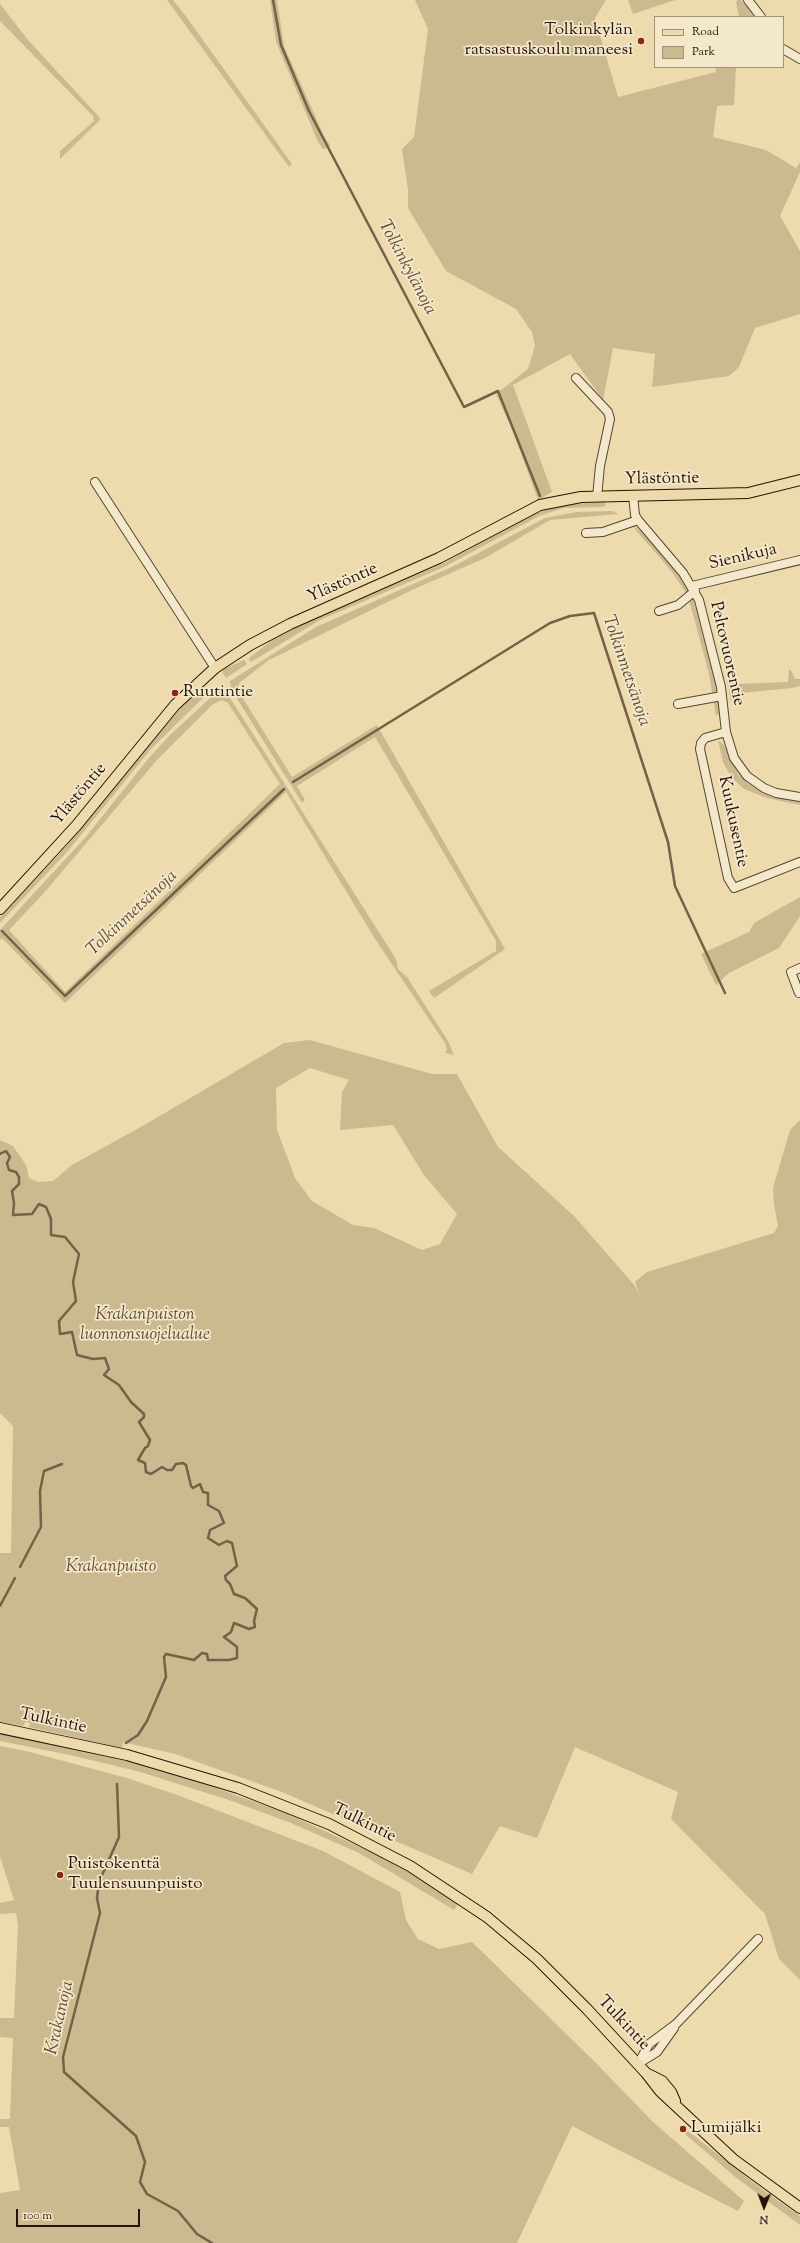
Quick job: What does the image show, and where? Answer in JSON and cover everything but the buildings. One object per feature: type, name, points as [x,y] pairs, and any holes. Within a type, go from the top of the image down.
[{"type":"main road","name":"Ylästöntie","points":[[0,909],[76,826],[175,705],[215,668],[250,646],[290,624],[440,558],[540,505],[567,498],[633,495],[732,494],[764,490],[800,480]]},
{"type":"main road","name":"Tulkintie","points":[[0,1728],[127,1755],[238,1788],[329,1824],[410,1866],[459,1897],[487,1917],[562,1983],[638,2064],[660,2091],[675,2103],[733,2159],[800,2208]]},
{"type":"street","points":[[748,0],[760,16]]},
{"type":"street","points":[[784,50],[800,60]]},
{"type":"street","points":[[576,378],[608,412],[610,419],[600,466],[597,497]]},
{"type":"street","points":[[95,482],[215,668]]},
{"type":"street","name":"Peltovuorentie","points":[[633,495],[635,515],[693,588],[703,614],[722,696],[726,732],[734,758],[747,776],[764,788],[776,793],[800,797]]},
{"type":"street","points":[[586,533],[603,532],[638,520]]},
{"type":"street","name":"Sienikuja","points":[[693,588],[800,560]]},
{"type":"street","points":[[659,611],[678,605],[693,588]]},
{"type":"street","points":[[678,704],[722,696]]},
{"type":"street","name":"Kuukusentie","points":[[726,732],[705,738],[701,743],[700,749],[728,878],[734,888],[800,862]]},
{"type":"street","points":[[799,993],[791,972],[800,968]]},
{"type":"street","points":[[638,2064],[663,2046],[676,2024],[758,1939]]},
{"type":"green space","points":[[167,0],[173,0],[185,15],[292,164],[289,167]]},
{"type":"green space","points":[[270,0],[277,0],[284,46],[325,138],[330,145],[329,148],[323,149],[318,142],[281,54],[276,41]]},
{"type":"green space","points":[[415,0],[606,0],[595,18],[618,97],[716,72],[715,68],[736,68],[734,105],[717,106],[713,137],[766,150],[796,168],[800,162],[800,172],[780,216],[800,251],[800,314],[755,328],[739,367],[729,376],[652,387],[655,354],[613,348],[603,400],[570,354],[513,385],[552,492],[538,500],[513,431],[496,394],[528,369],[535,346],[532,332],[516,309],[446,271],[408,208],[408,190],[402,149],[414,137],[428,29]]},
{"type":"green space","points":[[628,0],[675,0],[633,14]]},
{"type":"green space","points":[[741,0],[755,16],[739,16],[736,2]]},
{"type":"green space","points":[[0,4],[28,40],[100,118],[99,121],[60,159],[60,151],[94,121],[93,116],[0,21]]},
{"type":"green space","points":[[604,502],[606,505],[603,507],[564,508],[539,516],[444,567],[320,620],[251,662],[249,660],[249,658],[285,632],[444,563],[526,518],[545,510],[572,504]]},
{"type":"green space","points":[[612,511],[618,514],[550,520],[485,558],[412,590],[269,660],[239,683],[239,692],[292,777],[377,725],[505,949],[434,998],[429,991],[496,951],[496,941],[375,737],[297,786],[305,800],[302,803],[231,689],[230,681],[316,627],[454,566],[545,518],[576,512]]},
{"type":"green space","points":[[628,521],[645,535],[672,566],[693,598],[718,694],[720,713],[716,716],[709,674],[688,596],[672,572]]},
{"type":"green space","points":[[244,660],[247,664],[226,678],[222,672],[224,669]]},
{"type":"green space","points":[[789,670],[791,670],[795,679],[800,679],[800,686],[741,693],[735,696],[731,702],[727,680],[735,684],[788,682]]},
{"type":"green space","points":[[220,689],[227,693],[396,959],[398,969],[407,977],[448,1041],[454,1055],[445,1053],[447,1050],[445,1043],[375,939],[286,792],[65,1003],[2,938],[0,940],[0,930],[85,838],[148,759],[170,735]],"holes":[[[222,700],[228,703],[280,784],[65,992],[9,930],[43,894],[157,760],[213,704]]]},
{"type":"green space","points":[[210,691],[151,749],[67,852],[0,923],[0,917],[64,849],[188,700]]},
{"type":"green space","points":[[718,740],[724,745],[739,775],[749,784],[768,795],[800,801],[800,805],[767,798],[744,789],[731,777],[723,762]]},
{"type":"green space","points":[[800,897],[800,916],[779,948],[729,973],[716,985],[701,954],[749,932],[754,923]]},
{"type":"green space","points":[[310,1040],[432,1074],[457,1074],[498,1147],[574,1216],[635,1286],[640,1296],[635,1282],[647,1272],[774,1233],[778,1226],[773,1188],[790,1130],[800,1120],[800,1980],[779,1959],[765,1914],[671,1819],[678,1792],[575,1747],[537,1838],[500,1826],[472,1874],[282,1792],[175,1754],[123,1742],[122,1748],[29,1727],[30,1723],[25,1722],[24,1726],[0,1722],[0,1553],[11,1553],[13,1426],[0,1413],[0,1140],[13,1146],[26,1165],[29,1178],[38,1182],[53,1181],[72,1165],[146,1124],[284,1043]],"holes":[[[310,1068],[349,1080],[342,1092],[340,1130],[393,1125],[424,1175],[457,1214],[440,1244],[422,1250],[374,1228],[353,1225],[312,1201],[295,1178],[277,1130],[276,1088]]]},
{"type":"green space","points":[[0,1734],[128,1761],[198,1782],[284,1812],[379,1856],[410,1873],[458,1904],[454,1910],[359,1853],[291,1823],[229,1800],[137,1771],[70,1755],[0,1741]]},
{"type":"green space","points":[[0,1746],[26,1751],[127,1778],[180,1796],[323,1851],[400,1892],[406,1920],[418,1939],[439,1949],[472,1942],[594,2061],[653,2122],[744,2201],[738,2211],[572,2126],[517,2243],[0,2243],[0,2193],[20,2190],[9,2127],[0,2127],[0,2119],[10,2119],[13,2038],[0,2037],[0,2018],[14,2018],[18,1925],[16,1913],[0,1914],[0,1903],[14,1900],[0,1857]]},
{"type":"green space","points":[[688,2131],[763,2190],[800,2216],[800,2225],[734,2176],[685,2134]]},
{"type":"waterway","name":"Tolkinkylänoja","points":[[273,0],[281,45],[309,111],[464,407],[498,391],[540,496]]},
{"type":"waterway","name":"Tolkinmetsänoja","points":[[293,782],[550,623],[570,616],[594,613],[668,842],[675,886],[725,993]]},
{"type":"waterway","name":"Tolkinmetsänoja","points":[[2,931],[65,996],[284,789]]},
{"type":"waterway","name":"Krakanoja","points":[[0,1154],[6,1151],[10,1157],[7,1163],[9,1170],[16,1172],[19,1177],[19,1184],[12,1191],[14,1203],[13,1215],[32,1214],[39,1204],[46,1207],[51,1219],[51,1235],[65,1237],[79,1254],[73,1282],[76,1301],[59,1321],[60,1334],[72,1332],[77,1355],[93,1359],[105,1358],[109,1369],[104,1375],[119,1385],[131,1402],[144,1414],[144,1417],[139,1422],[150,1440],[148,1446],[145,1448],[138,1460],[145,1463],[146,1472],[151,1474],[162,1467],[167,1470],[172,1470],[176,1464],[183,1463],[186,1465],[191,1486],[193,1488],[200,1484],[203,1492],[208,1493],[208,1505],[219,1511],[224,1523],[210,1530],[208,1538],[219,1545],[227,1541],[232,1543],[237,1566],[225,1576],[226,1580],[230,1584],[234,1594],[245,1598],[257,1609],[254,1621],[255,1627],[249,1629],[234,1623],[231,1632],[224,1637],[237,1647],[237,1658],[229,1660],[208,1660],[207,1654],[202,1653],[194,1660],[166,1654],[164,1657],[166,1677],[147,1721],[138,1735],[126,1743]]},
{"type":"waterway","points":[[20,1567],[41,1527],[40,1491],[44,1471],[62,1464]]},
{"type":"waterway","points":[[0,1606],[15,1578]]},
{"type":"waterway","name":"Krakanoja","points":[[117,1784],[119,1837],[99,1882],[97,1898],[100,1913],[63,2057],[64,2072],[136,2136],[145,2162],[140,2182],[147,2194],[178,2211],[197,2234],[212,2243]]},
{"type":"place","name":"Tolkinkylän ratsastuskoulu maneesi","points":[[641,41]]},
{"type":"place","name":"Ruutintie","points":[[175,693]]},
{"type":"place","name":"Puistokenttä Tuulensuunpuisto","points":[[60,1875]]},
{"type":"place","name":"Lumijälki","points":[[683,2129]]},
{"type":"park label","name":"Krakanpuiston luonnonsuojelualue","points":[[145,1326]]},
{"type":"park label","name":"Krakanpuisto","points":[[111,1568]]}]
